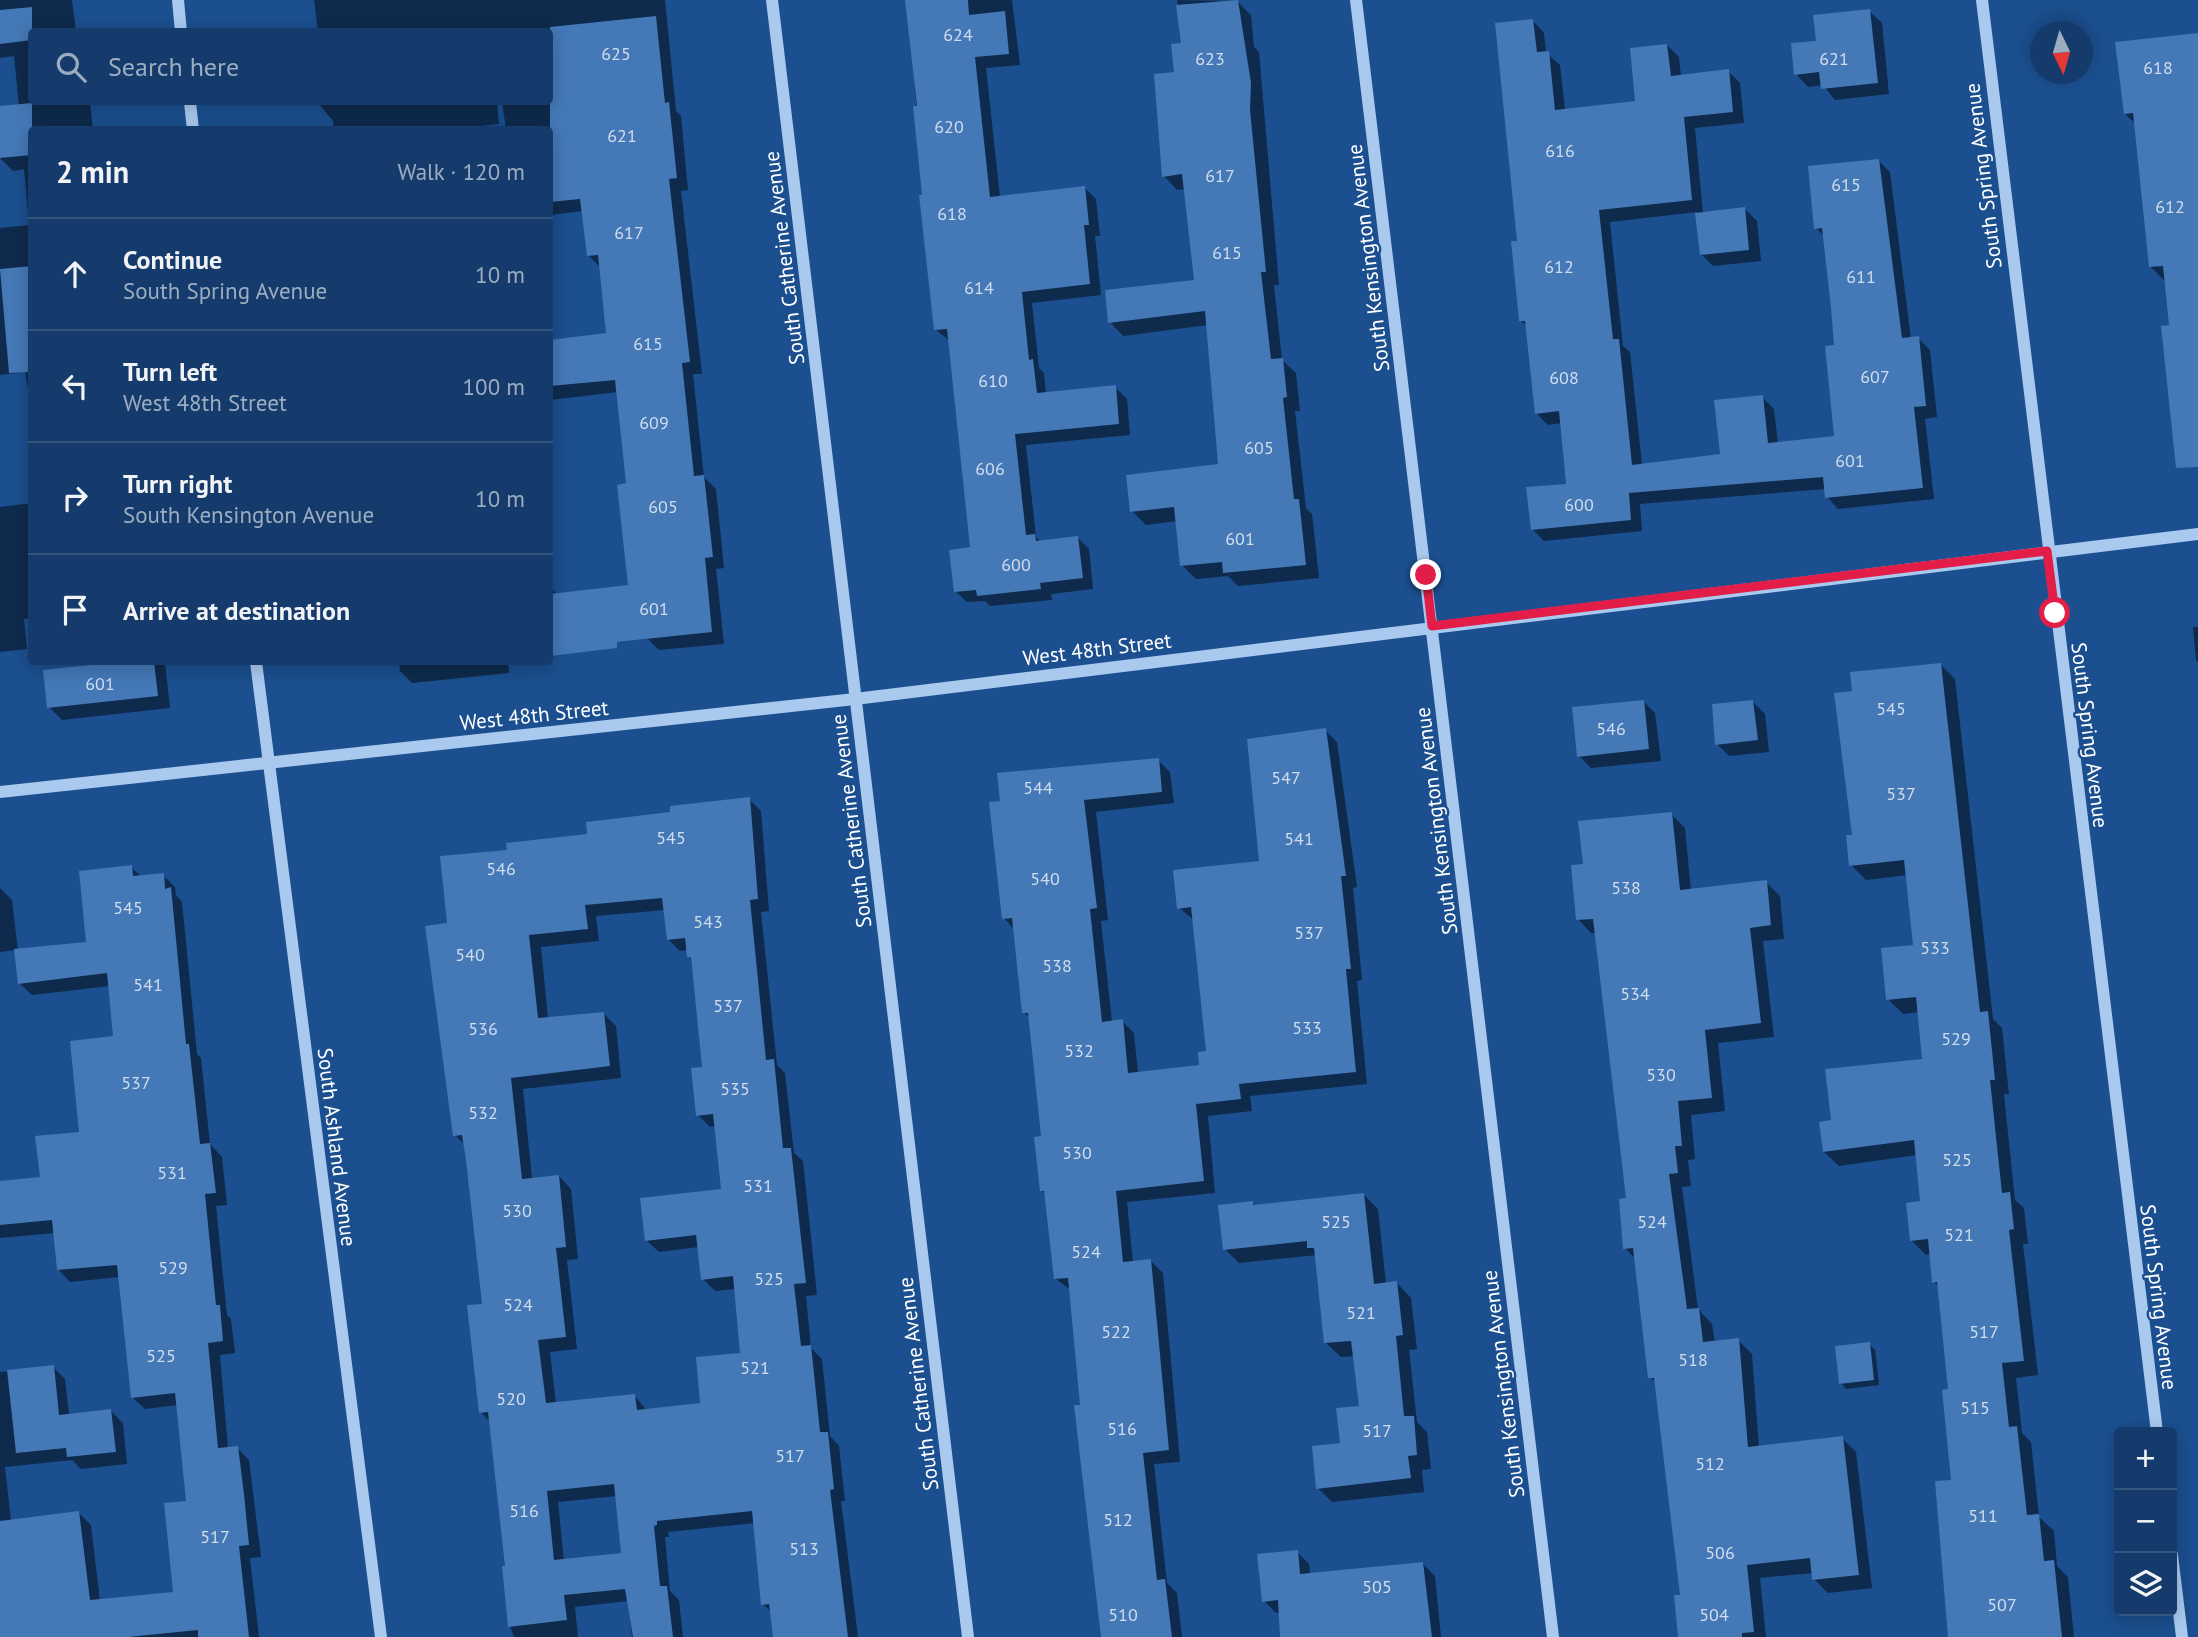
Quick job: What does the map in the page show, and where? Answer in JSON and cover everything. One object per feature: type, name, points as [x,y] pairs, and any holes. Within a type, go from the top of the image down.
[{"type":"street","points":[[178,0],[181,28]]},
{"type":"street","name":"South Catherine Avenue","points":[[772,0],[968,1637]]},
{"type":"street","name":"South Kensington Avenue","points":[[1356,0],[1553,1637]]},
{"type":"street","name":"South Spring Avenue","points":[[1982,0],[2047,551],[2156,1427]]},
{"type":"street","points":[[190,105],[193,126]]},
{"type":"street","name":"West 48th Street","points":[[0,792],[855,699],[2198,534]]},
{"type":"street","name":"South Ashland Avenue","points":[[256,665],[381,1637]]},
{"type":"street","points":[[2177,1596],[2182,1637]]},
{"type":"building","points":[[905,0],[968,0],[969,15],[1005,11],[1009,54],[975,57],[990,197],[1085,186],[1089,225],[1084,225],[1090,284],[1022,292],[1029,360],[1033,359],[1037,393],[1116,385],[1119,424],[1015,434],[1026,535],[1035,534],[1036,541],[1078,536],[1083,578],[1040,583],[1041,589],[977,596],[976,590],[954,592],[949,550],[970,547],[947,329],[934,330],[919,195],[922,195],[913,106],[917,106]]},
{"type":"building","points":[[1238,0],[1251,83],[1250,110],[1266,272],[1261,272],[1271,359],[1283,358],[1287,397],[1283,398],[1294,499],[1299,499],[1306,565],[1223,573],[1222,562],[1180,566],[1174,507],[1130,512],[1126,475],[1218,464],[1205,311],[1108,323],[1105,290],[1194,280],[1182,174],[1162,177],[1154,74],[1174,72],[1171,44],[1181,43],[1176,5]]},
{"type":"building","points":[[32,7],[32,28],[28,28],[28,40],[0,44],[0,10]]},
{"type":"building","points":[[1870,9],[1878,83],[1821,89],[1819,72],[1794,75],[1791,43],[1816,41],[1813,15]]},
{"type":"building","points":[[656,16],[665,103],[669,102],[677,178],[669,179],[690,362],[682,363],[694,476],[704,475],[713,557],[705,558],[712,632],[617,642],[617,648],[553,656],[553,594],[628,585],[617,485],[626,483],[615,380],[553,386],[553,340],[606,333],[598,255],[587,256],[580,199],[553,202],[553,126],[550,126],[550,105],[553,105],[553,28],[550,27]]},
{"type":"building","points":[[1533,19],[1537,52],[1549,51],[1555,110],[1635,101],[1630,48],[1667,44],[1671,76],[1729,69],[1733,112],[1684,117],[1692,200],[1599,210],[1613,339],[1619,339],[1632,465],[1720,454],[1714,400],[1763,395],[1768,443],[1834,436],[1825,346],[1834,345],[1831,308],[1822,228],[1814,229],[1808,166],[1879,159],[1902,338],[1919,336],[1926,406],[1914,407],[1923,488],[1825,498],[1823,477],[1629,493],[1631,520],[1531,530],[1526,487],[1566,484],[1559,411],[1535,414],[1525,321],[1519,321],[1511,241],[1517,241],[1495,23]]},
{"type":"building","points":[[2198,33],[2198,467],[2176,468],[2161,326],[2169,325],[2163,266],[2149,267],[2133,113],[2124,114],[2115,42]]},
{"type":"building","points":[[32,105],[32,126],[28,126],[28,155],[0,158],[0,106]]},
{"type":"building","points":[[1745,207],[1749,250],[1700,255],[1695,213]]},
{"type":"building","points":[[28,266],[28,372],[9,373],[0,269]]},
{"type":"building","points":[[1941,663],[1980,1012],[1988,1011],[1995,1080],[1990,1080],[2002,1193],[2010,1192],[2014,1229],[2009,1230],[2024,1361],[2002,1363],[2009,1427],[2017,1426],[2027,1515],[2039,1514],[2044,1561],[2054,1560],[2062,1637],[1948,1637],[1935,1481],[1951,1480],[1942,1390],[1948,1389],[1937,1282],[1932,1283],[1928,1239],[1910,1241],[1906,1203],[1920,1201],[1914,1140],[1823,1152],[1819,1122],[1831,1120],[1825,1069],[1922,1059],[1916,997],[1886,1000],[1881,948],[1913,945],[1904,860],[1849,866],[1846,835],[1852,835],[1834,693],[1852,691],[1850,672]]},
{"type":"building","points":[[90,665],[154,665],[158,696],[47,708],[43,670]]},
{"type":"building","points":[[1644,700],[1649,749],[1577,757],[1572,707]]},
{"type":"building","points":[[1753,700],[1758,740],[1715,745],[1712,704]]},
{"type":"building","points":[[1326,728],[1346,876],[1341,876],[1351,969],[1346,969],[1356,1072],[1239,1084],[1241,1099],[1196,1104],[1204,1181],[1116,1191],[1123,1262],[1151,1259],[1169,1450],[1143,1453],[1157,1580],[1165,1579],[1172,1637],[1101,1637],[1074,1405],[1080,1405],[1068,1278],[1054,1279],[1044,1191],[1040,1191],[1034,1137],[1041,1136],[1028,1013],[1022,1013],[1012,918],[1002,919],[989,802],[1000,801],[997,773],[1159,758],[1162,792],[1084,800],[1097,908],[1090,909],[1102,1022],[1123,1019],[1128,1073],[1199,1065],[1198,1052],[1206,1051],[1191,907],[1177,909],[1173,870],[1259,861],[1247,739]]},
{"type":"building","points":[[750,797],[758,899],[750,900],[766,1060],[774,1059],[783,1148],[791,1148],[806,1283],[794,1284],[801,1346],[811,1345],[820,1432],[828,1432],[834,1489],[830,1490],[848,1637],[773,1637],[769,1604],[761,1605],[752,1511],[657,1521],[654,1526],[660,1586],[667,1586],[673,1637],[633,1637],[625,1589],[564,1595],[567,1620],[508,1627],[502,1566],[505,1566],[488,1412],[479,1413],[467,1305],[482,1304],[466,1160],[462,1135],[453,1136],[425,926],[447,923],[440,856],[507,850],[506,843],[587,834],[586,822],[670,812],[670,806]],"holes":[[[662,898],[667,940],[685,938],[687,957],[691,957],[702,1067],[691,1068],[696,1116],[713,1114],[721,1189],[640,1198],[645,1241],[696,1235],[701,1280],[733,1276],[740,1353],[696,1357],[700,1403],[637,1410],[635,1394],[546,1403],[538,1340],[566,1337],[556,1248],[566,1247],[559,1175],[522,1179],[511,1078],[610,1066],[604,1012],[538,1018],[529,935],[588,929],[585,905]],[[614,1484],[621,1553],[554,1560],[547,1491]]]},
{"type":"building","points":[[1672,812],[1680,890],[1767,880],[1771,925],[1750,928],[1761,1023],[1705,1030],[1712,1098],[1678,1101],[1682,1146],[1675,1146],[1678,1173],[1669,1174],[1687,1309],[1699,1308],[1703,1342],[1739,1338],[1748,1447],[1843,1436],[1859,1575],[1812,1580],[1810,1558],[1747,1565],[1754,1632],[1742,1633],[1742,1637],[1678,1637],[1674,1595],[1680,1595],[1654,1378],[1648,1378],[1633,1248],[1623,1249],[1619,1199],[1626,1198],[1593,919],[1576,920],[1571,865],[1583,864],[1578,821]]},
{"type":"building","points":[[132,865],[133,876],[164,873],[165,889],[171,887],[186,1044],[189,1044],[200,1144],[210,1143],[216,1193],[205,1194],[216,1305],[220,1305],[223,1341],[208,1343],[218,1448],[238,1446],[249,1545],[239,1546],[249,1637],[198,1637],[198,1630],[128,1637],[0,1637],[0,1521],[79,1511],[90,1600],[173,1592],[164,1503],[186,1501],[175,1393],[131,1398],[117,1265],[57,1270],[52,1220],[0,1225],[0,1181],[40,1177],[35,1136],[79,1132],[70,1041],[113,1036],[107,973],[18,984],[14,949],[86,942],[79,871]]},
{"type":"building","points":[[1364,1193],[1374,1284],[1397,1281],[1403,1335],[1396,1336],[1404,1416],[1414,1416],[1417,1455],[1408,1456],[1411,1478],[1316,1489],[1312,1446],[1340,1443],[1336,1408],[1359,1406],[1351,1341],[1324,1343],[1314,1248],[1307,1248],[1307,1241],[1223,1250],[1218,1205],[1253,1201],[1253,1205]]},
{"type":"building","points":[[1870,1342],[1874,1380],[1839,1384],[1835,1346]]},
{"type":"building","points":[[54,1365],[59,1415],[111,1409],[116,1452],[67,1457],[66,1448],[16,1453],[7,1370]]},
{"type":"building","points":[[1298,1550],[1300,1574],[1423,1562],[1432,1637],[1280,1637],[1278,1600],[1262,1602],[1257,1554]]},
{"type":"route","points":[[1426,575],[1432,626],[2047,551],[2055,613]]}]
